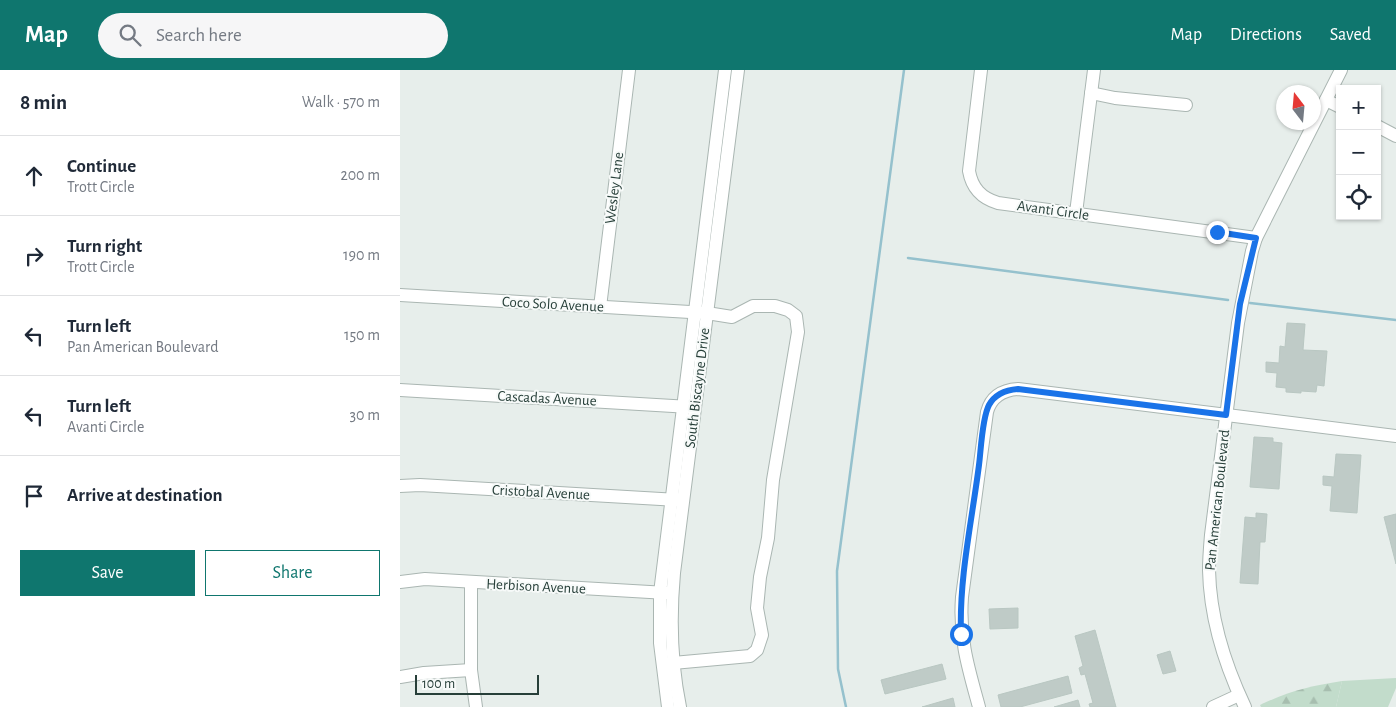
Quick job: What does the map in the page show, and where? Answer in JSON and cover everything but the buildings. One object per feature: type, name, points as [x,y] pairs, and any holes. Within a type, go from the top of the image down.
[{"type":"street","name":"Wesley Lane","points":[[600,307],[629,70]]},
{"type":"street","name":"South Biscayne Drive","points":[[701,313],[725,70]]},
{"type":"street","name":"South Biscayne Drive","points":[[668,707],[660,643],[701,313],[738,70]]},
{"type":"street","name":"Avanti Circle","points":[[981,70],[969,171],[974,187],[987,199],[998,203],[1256,238]]},
{"type":"street","points":[[1076,213],[1094,70]]},
{"type":"street","name":"Pan American Boulevard","points":[[1245,707],[1222,648],[1214,619],[1209,570],[1211,535],[1240,304],[1256,238],[1341,70]]},
{"type":"street","points":[[1091,93],[1116,98],[1186,105]]},
{"type":"street","points":[[1326,100],[1336,105]]},
{"type":"street","points":[[1381,128],[1396,136]]},
{"type":"street","name":"Coco Solo Avenue","points":[[400,295],[701,313],[732,318],[753,306],[775,306],[788,310],[796,316],[798,332],[773,480],[768,538],[760,577],[757,608],[762,635],[757,650],[750,656],[673,663]]},
{"type":"street","points":[[979,707],[966,661],[961,634],[961,616],[987,412],[993,399],[1004,391],[1018,389],[1396,436]]},
{"type":"street","name":"Cascadas Avenue","points":[[400,390],[689,407]]},
{"type":"street","name":"Cristobal Avenue","points":[[400,486],[420,485],[677,500]]},
{"type":"street","name":"Herbison Avenue","points":[[400,582],[425,579],[666,593]]},
{"type":"street","points":[[471,582],[471,670],[476,707]]},
{"type":"street","name":"South Biscayne Drive","points":[[666,593],[673,663],[680,707]]},
{"type":"street","points":[[400,677],[424,673],[471,670]]},
{"type":"street","points":[[1213,707],[1239,695]]},
{"type":"green space","points":[[1396,678],[1396,688],[1388,707],[1336,707],[1342,681]]},
{"type":"green space","points":[[1342,681],[1336,707],[1261,707],[1260,705],[1300,690]]},
{"type":"waterway","points":[[846,707],[838,669],[837,571],[904,70]]},
{"type":"waterway","points":[[908,258],[1228,300]]},
{"type":"waterway","points":[[1250,303],[1396,320]]},
{"type":"route","points":[[961,634],[962,597],[982,443],[988,406],[998,394],[1010,389],[1018,389],[1226,415],[1240,304],[1256,238],[1217,232]]}]
